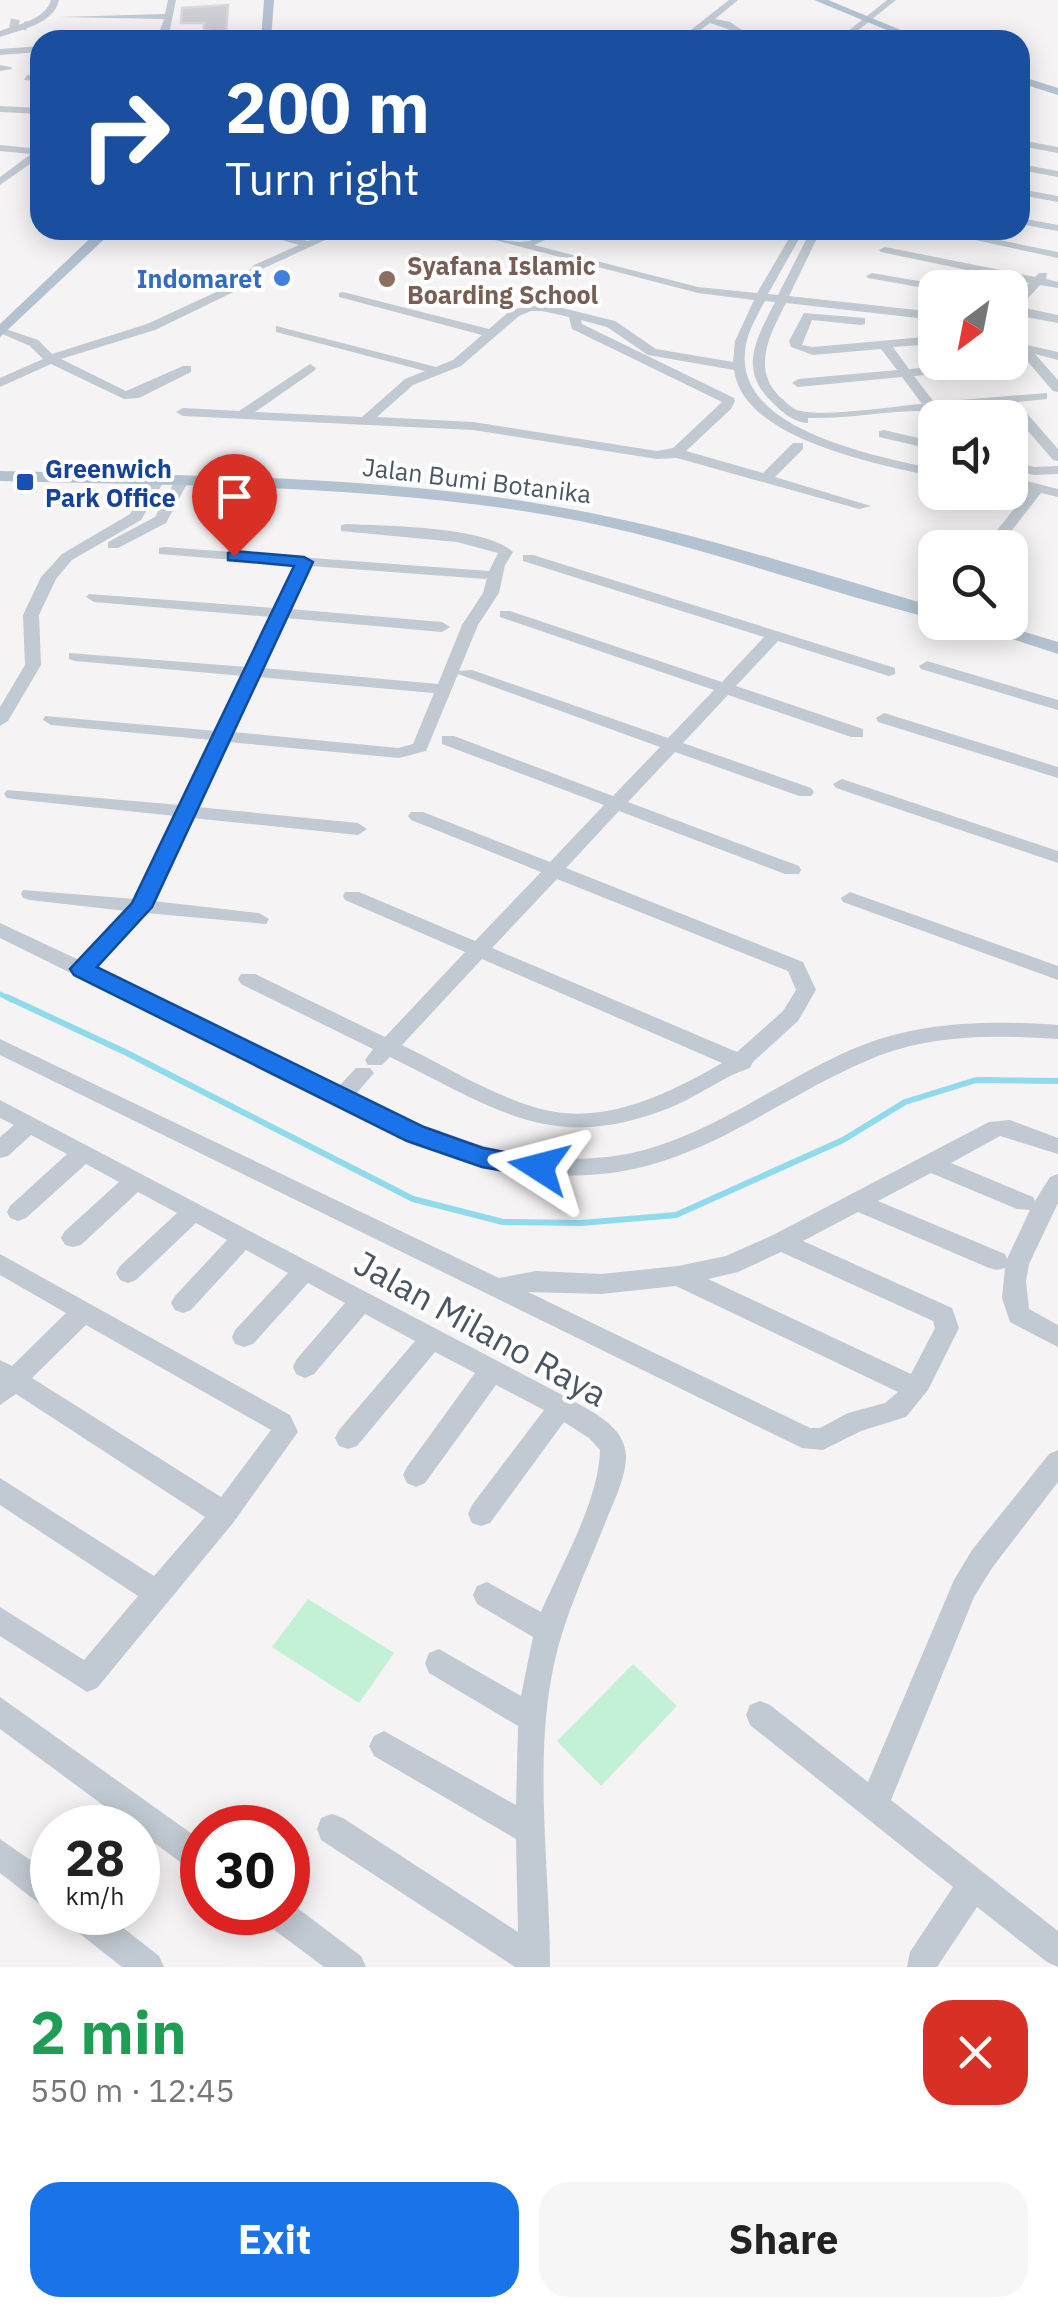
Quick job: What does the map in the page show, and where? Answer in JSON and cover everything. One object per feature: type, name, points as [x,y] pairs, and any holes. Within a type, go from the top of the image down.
[{"type":"main road","points":[[267,30],[269,0]]},
{"type":"main road","points":[[814,2],[889,30]]},
{"type":"main road","points":[[858,20],[877,30]]},
{"type":"main road","points":[[1030,82],[1058,92]]},
{"type":"main road","points":[[1030,91],[1058,101]]},
{"type":"main road","points":[[0,309],[74,240]]},
{"type":"main road","points":[[1,331],[97,240]]},
{"type":"main road","name":"Jalan Bumi Botanika","points":[[0,465],[533,497],[660,522],[918,594]]},
{"type":"main road","name":"Jalan Bumi Botanika","points":[[0,476],[434,489],[622,525],[918,608]]},
{"type":"main road","points":[[1028,626],[1058,635]]},
{"type":"main road","points":[[1028,639],[1058,648]]},
{"type":"street","points":[[166,30],[172,0]]},
{"type":"street","points":[[695,30],[734,0]]},
{"type":"street","points":[[846,30],[878,0]]},
{"type":"street","points":[[858,20],[892,0]]},
{"type":"street","points":[[2,27],[40,19],[48,4]]},
{"type":"street","points":[[64,17],[169,16]]},
{"type":"street","points":[[708,20],[736,30]]},
{"type":"street","points":[[27,26],[30,31]]},
{"type":"street","points":[[0,42],[4,52],[30,48]]},
{"type":"street","points":[[0,109],[30,110]]},
{"type":"street","points":[[1030,145],[1058,150]]},
{"type":"street","points":[[0,148],[30,151]]},
{"type":"street","points":[[0,182],[30,160]]},
{"type":"street","points":[[1030,169],[1058,174]]},
{"type":"street","points":[[1030,194],[1058,199]]},
{"type":"street","points":[[1030,222],[1058,228]]},
{"type":"street","points":[[294,240],[310,245]]},
{"type":"street","points":[[0,382],[49,358],[152,327],[231,290],[258,266],[321,240]]},
{"type":"street","points":[[499,240],[698,290],[918,314]]},
{"type":"street","points":[[522,246],[537,240]]},
{"type":"street","points":[[794,240],[740,345],[738,364],[751,395],[802,434],[856,454],[918,469]]},
{"type":"street","points":[[811,240],[758,346],[756,361],[761,380],[794,414],[832,434],[918,457]]},
{"type":"street","points":[[980,240],[1058,257],[1028,291]]},
{"type":"street","points":[[885,250],[1058,285]]},
{"type":"street","points":[[872,276],[918,284]]},
{"type":"street","points":[[343,295],[489,332]]},
{"type":"street","points":[[371,416],[409,382],[457,364],[514,312],[528,308],[611,324],[652,352],[738,364]]},
{"type":"street","points":[[1028,312],[1058,318]]},
{"type":"street","points":[[575,315],[576,326],[592,336],[729,402],[675,454]]},
{"type":"street","points":[[861,321],[808,316],[796,341],[802,350],[918,341]]},
{"type":"street","points":[[280,329],[438,371]]},
{"type":"street","points":[[1,331],[34,342],[49,358],[128,396],[187,368]]},
{"type":"street","points":[[884,344],[926,400]]},
{"type":"street","points":[[1028,349],[1058,356]]},
{"type":"street","points":[[1028,353],[1058,388]]},
{"type":"street","points":[[242,414],[310,368]]},
{"type":"street","points":[[798,383],[918,373]]},
{"type":"street","points":[[997,400],[1042,396]]},
{"type":"street","points":[[1008,399],[1058,457]]},
{"type":"street","points":[[794,414],[918,407]]},
{"type":"street","points":[[183,412],[371,416],[474,426],[657,455],[675,454],[864,506]]},
{"type":"street","points":[[832,434],[833,423],[842,414]]},
{"type":"street","points":[[1028,429],[1035,431]]},
{"type":"street","points":[[884,434],[918,442]]},
{"type":"street","points":[[765,479],[798,446]]},
{"type":"street","points":[[1028,470],[1058,470]]},
{"type":"street","points":[[0,721],[33,665],[31,615],[49,577],[67,558],[136,517],[157,481]]},
{"type":"street","points":[[49,577],[161,520],[182,482]]},
{"type":"street","points":[[1028,489],[1058,503]]},
{"type":"street","points":[[1028,492],[1058,493]]},
{"type":"street","points":[[1004,530],[1034,492]]},
{"type":"street","points":[[51,720],[399,753],[424,743],[466,634],[490,593],[506,552],[501,546],[479,541],[346,528]]},
{"type":"street","points":[[164,551],[485,574]]},
{"type":"street","points":[[528,558],[888,671]]},
{"type":"street","points":[[82,969],[141,907],[182,813],[304,562]]},
{"type":"street","points":[[94,598],[442,627]]},
{"type":"street","points":[[505,614],[857,733]]},
{"type":"street","points":[[342,1096],[772,636]]},
{"type":"street","points":[[76,656],[434,688]]},
{"type":"street","points":[[927,666],[1058,704]]},
{"type":"street","points":[[466,673],[805,792]]},
{"type":"street","points":[[884,718],[1058,773]]},
{"type":"street","points":[[448,740],[792,870]]},
{"type":"street","points":[[842,784],[1058,857]]},
{"type":"street","points":[[12,794],[358,829]]},
{"type":"street","points":[[248,979],[376,1060],[518,1110],[564,1121],[604,1119],[645,1108],[743,1063],[779,1032],[799,1007],[806,990],[796,967],[417,816]]},
{"type":"street","points":[[30,894],[259,919]]},
{"type":"street","points":[[352,896],[743,1063]]},
{"type":"street","points":[[850,898],[1058,973]]},
{"type":"street","points":[[0,930],[416,1134],[482,1157],[539,1167],[623,1162],[675,1148],[844,1062],[893,1044],[992,1028],[1058,1032]]},
{"type":"street","points":[[0,1046],[815,1442],[831,1438],[849,1423],[896,1409],[914,1388],[947,1328],[944,1315],[781,1242]]},
{"type":"street","name":"Jalan Milano Raya","points":[[0,1108],[490,1373],[561,1407],[601,1432],[613,1450],[613,1474],[567,1576],[548,1631],[532,1719],[534,1964]]},
{"type":"street","points":[[0,1150],[29,1124]]},
{"type":"street","points":[[500,1288],[536,1281],[601,1284],[678,1276],[730,1265],[996,1128],[1010,1128],[1056,1146]]},
{"type":"street","points":[[18,1212],[84,1153]]},
{"type":"street","points":[[928,1163],[1025,1203]]},
{"type":"street","points":[[73,1238],[134,1180]]},
{"type":"street","points":[[1058,1184],[1026,1241],[1013,1284],[1018,1315],[1058,1337]]},
{"type":"street","points":[[857,1202],[996,1261]]},
{"type":"street","points":[[128,1273],[193,1212]]},
{"type":"street","points":[[183,1303],[244,1238]]},
{"type":"street","points":[[0,1264],[281,1424],[283,1439],[87,1678],[0,1620]]},
{"type":"street","points":[[244,1337],[304,1272]]},
{"type":"street","points":[[678,1276],[914,1388]]},
{"type":"street","points":[[305,1368],[361,1302]]},
{"type":"street","points":[[83,1312],[5,1381],[224,1514]]},
{"type":"street","points":[[348,1438],[430,1340]]},
{"type":"street","points":[[416,1475],[490,1373]]},
{"type":"street","points":[[481,1514],[561,1407]]},
{"type":"street","points":[[875,1802],[964,1589],[982,1559],[1058,1462]]},
{"type":"street","points":[[0,1490],[156,1593]]},
{"type":"street","points":[[487,1596],[548,1631]]},
{"type":"street","points":[[440,1663],[532,1719]]},
{"type":"street","points":[[0,1711],[180,1843]]},
{"type":"street","points":[[760,1714],[1058,1951]]},
{"type":"street","points":[[384,1746],[531,1831]]},
{"type":"street","points":[[332,1829],[534,1964]]},
{"type":"street","points":[[0,1854],[30,1877]]},
{"type":"street","points":[[921,1963],[973,1884]]},
{"type":"street","points":[[106,1935],[148,1967]]},
{"type":"street","points":[[307,1935],[350,1967]]},
{"type":"green space","points":[[308,1599],[394,1653],[359,1703],[272,1647]]},
{"type":"green space","points":[[633,1664],[677,1706],[601,1786],[557,1741]]},
{"type":"building","points":[[228,5],[226,30],[207,30],[204,23],[181,23],[182,8]]},
{"type":"waterway","points":[[0,994],[12,1000]]},
{"type":"waterway","points":[[7,997],[125,1052],[413,1199],[503,1222],[581,1223],[676,1215],[843,1140],[905,1102],[976,1080],[1058,1081]]},
{"type":"tunnel","points":[[10,23],[27,26]]},
{"type":"place","name":"Indomaret","points":[[282,278]]},
{"type":"place","name":"Syafana Islamic Boarding School","points":[[387,279]]},
{"type":"place","name":"Greenwich Park Office","points":[[25,482]]},
{"type":"route","points":[[234,556],[304,562],[182,813],[141,907],[82,969],[416,1134],[482,1157],[539,1167]]}]
